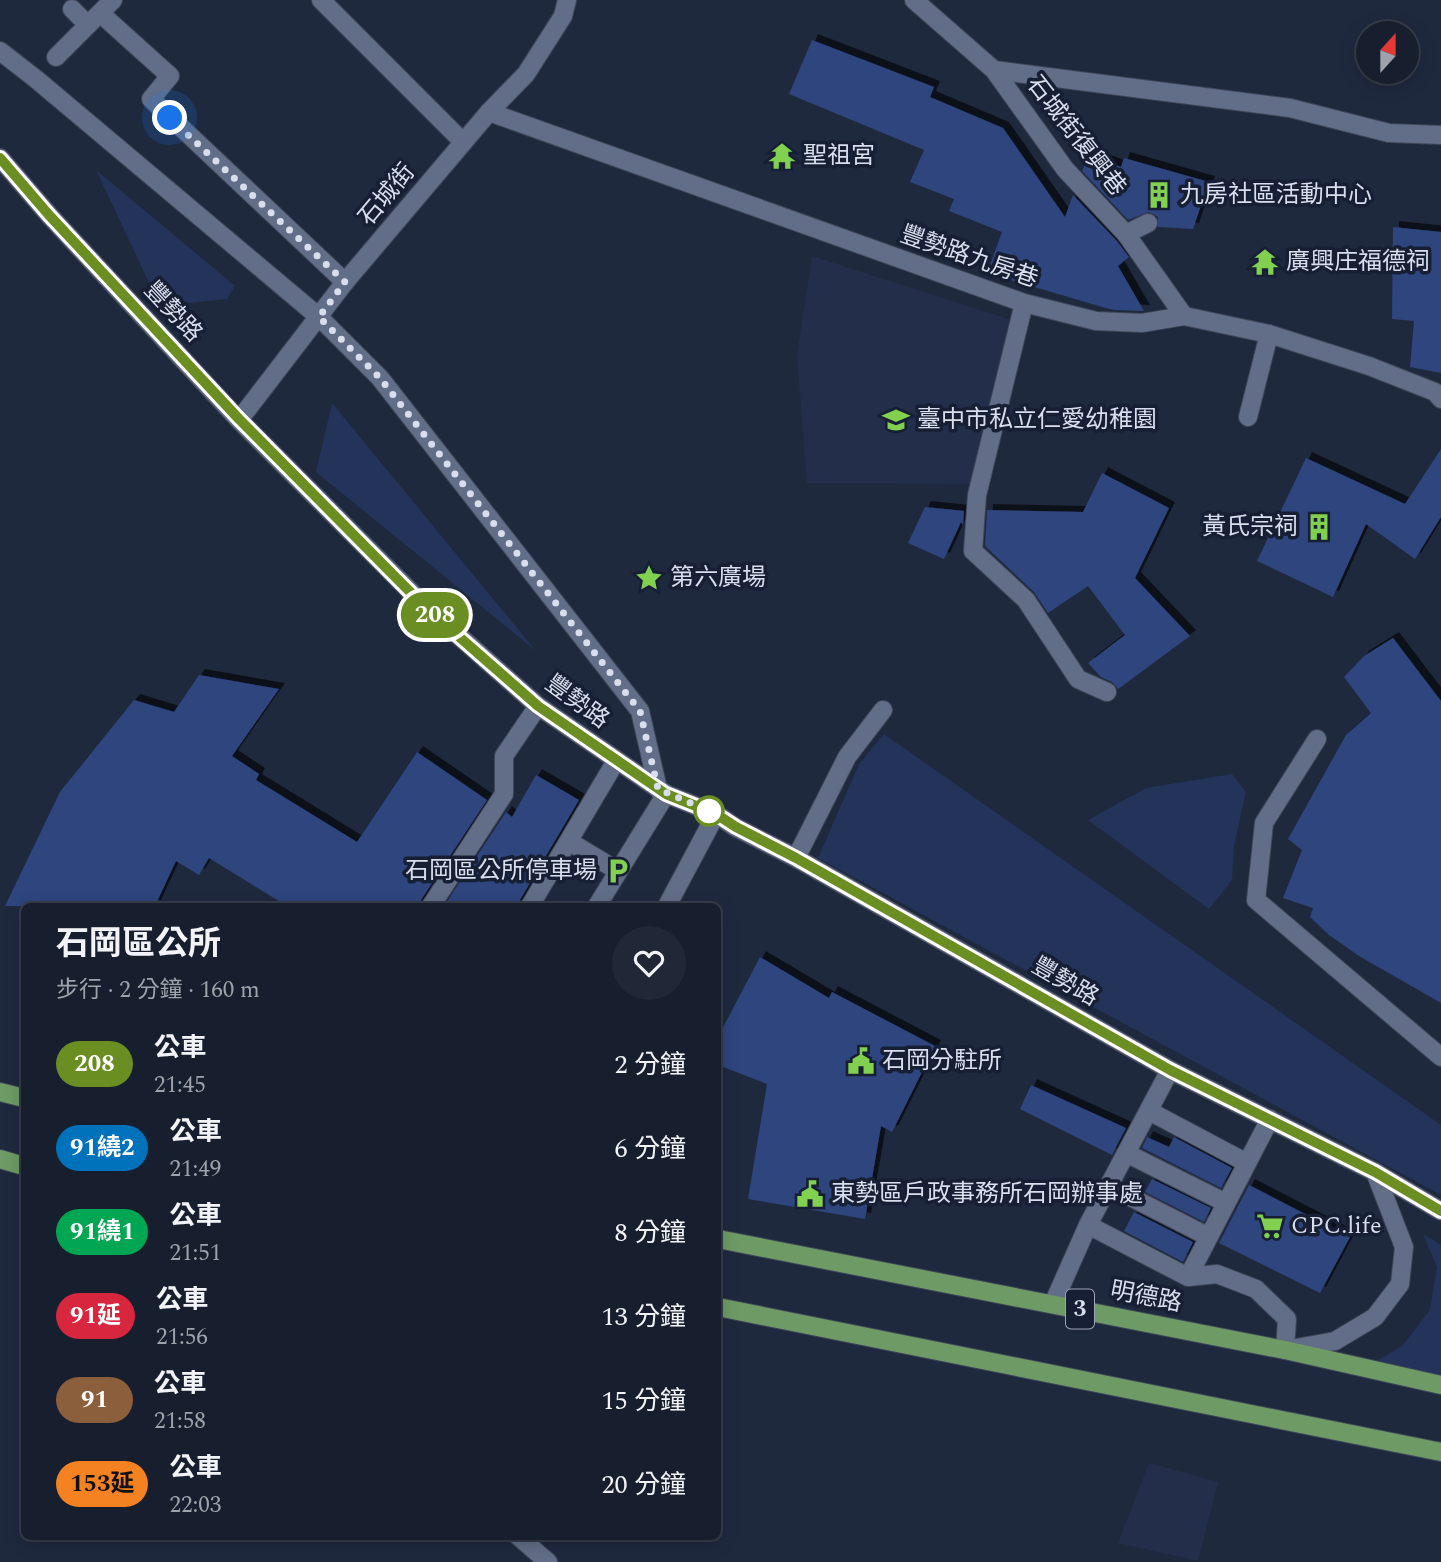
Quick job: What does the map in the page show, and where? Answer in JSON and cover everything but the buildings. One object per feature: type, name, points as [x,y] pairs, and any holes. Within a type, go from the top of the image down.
[{"type":"main road","points":[[0,1092],[21,1097]]},
{"type":"main road","points":[[0,1159],[21,1165]]},
{"type":"main road","name":"明德路","points":[[721,1240],[1285,1350],[1441,1385]]},
{"type":"main road","points":[[721,1308],[1441,1451]]},
{"type":"street","points":[[321,0],[463,142]]},
{"type":"street","name":"石城街","points":[[239,419],[345,282],[489,112],[526,74],[563,16],[567,0]]},
{"type":"street","name":"石城街復興巷","points":[[914,0],[994,70],[1065,169],[1126,234],[1184,316]]},
{"type":"street","points":[[72,9],[100,12],[170,76],[151,99],[345,282]]},
{"type":"street","points":[[56,57],[100,12]]},
{"type":"street","points":[[0,51],[319,317],[380,378],[640,711],[662,792],[599,903]]},
{"type":"street","points":[[994,70],[1290,108],[1389,133],[1441,135]]},
{"type":"street","name":"豐勢路九房巷","points":[[489,112],[1024,303],[1096,321],[1142,323],[1184,316],[1269,334],[1369,366],[1435,392],[1441,399]]},
{"type":"street","name":"豐勢路","points":[[0,158],[49,215],[239,419],[424,606],[538,706],[662,792],[716,814],[1170,1070],[1375,1172],[1441,1211]]},
{"type":"street","points":[[1126,234],[1147,223]]},
{"type":"street","points":[[1024,303],[977,495],[973,551],[1026,600],[1078,678],[1107,692]]},
{"type":"street","points":[[1248,417],[1269,334]]},
{"type":"street","points":[[433,903],[504,794],[504,756],[538,706]]},
{"type":"street","points":[[796,858],[847,757],[883,709]]},
{"type":"street","points":[[1317,739],[1264,823],[1256,900],[1441,1058]]},
{"type":"street","points":[[532,903],[616,761]]},
{"type":"street","points":[[669,903],[716,814]]},
{"type":"street","points":[[570,842],[618,872]]},
{"type":"street","points":[[1053,1304],[1088,1225],[1170,1070]]},
{"type":"street","points":[[1149,1111],[1247,1163]]},
{"type":"street","points":[[1188,1277],[1270,1119]]},
{"type":"street","points":[[1129,1148],[1228,1199]]},
{"type":"street","points":[[1088,1225],[1188,1277],[1217,1274],[1256,1289],[1287,1319],[1285,1350],[1335,1341],[1375,1317],[1400,1284],[1404,1247],[1375,1172]]},
{"type":"street","points":[[1106,1191],[1206,1243]]},
{"type":"street","points":[[523,1540],[548,1562]]},
{"type":"shaded area","points":[[96,170],[235,286],[227,299],[160,306]]},
{"type":"shaded area","name":"臺中市私立仁愛幼稚園","points":[[812,256],[1014,321],[973,484],[807,483],[797,356]]},
{"type":"shaded area","points":[[332,403],[536,651],[316,472]]},
{"type":"shaded area","points":[[884,734],[1441,1125],[1441,1195],[818,858],[859,764]]},
{"type":"shaded area","points":[[1232,774],[1246,792],[1234,846],[1232,880],[1209,909],[1088,820],[1146,788]]},
{"type":"shaded area","points":[[1423,1234],[1441,1245],[1441,1387],[1360,1371],[1402,1346],[1430,1310],[1437,1267]]},
{"type":"shaded area","points":[[1149,1463],[1218,1482],[1198,1561],[1118,1543]]},
{"type":"bus line","name":"208","points":[[0,158],[49,215],[239,419],[424,606],[538,706],[666,794],[716,814],[1170,1070],[1375,1172],[1441,1211]]},
{"type":"place","name":"聖祖宮","points":[[782,156]]},
{"type":"place","name":"九房社區活動中心","points":[[1159,195]]},
{"type":"place","name":"廣興庄福德祠","points":[[1265,262]]},
{"type":"place","name":"臺中市私立仁愛幼稚園","points":[[896,420]]},
{"type":"place","name":"黃氏宗祠","points":[[1319,527]]},
{"type":"place","name":"第六廣場","points":[[649,578]]},
{"type":"place","name":"石岡區公所停車場","points":[[618,871]]},
{"type":"place","name":"石岡分駐所","points":[[861,1061]]},
{"type":"place","name":"東勢區戶政事務所石岡辦事處","points":[[810,1194]]},
{"type":"place","name":"CPC.life","points":[[1270,1226]]},
{"type":"route","points":[[170,118],[345,282],[319,317],[380,378],[640,711],[658,789],[716,814],[709,811]]}]
